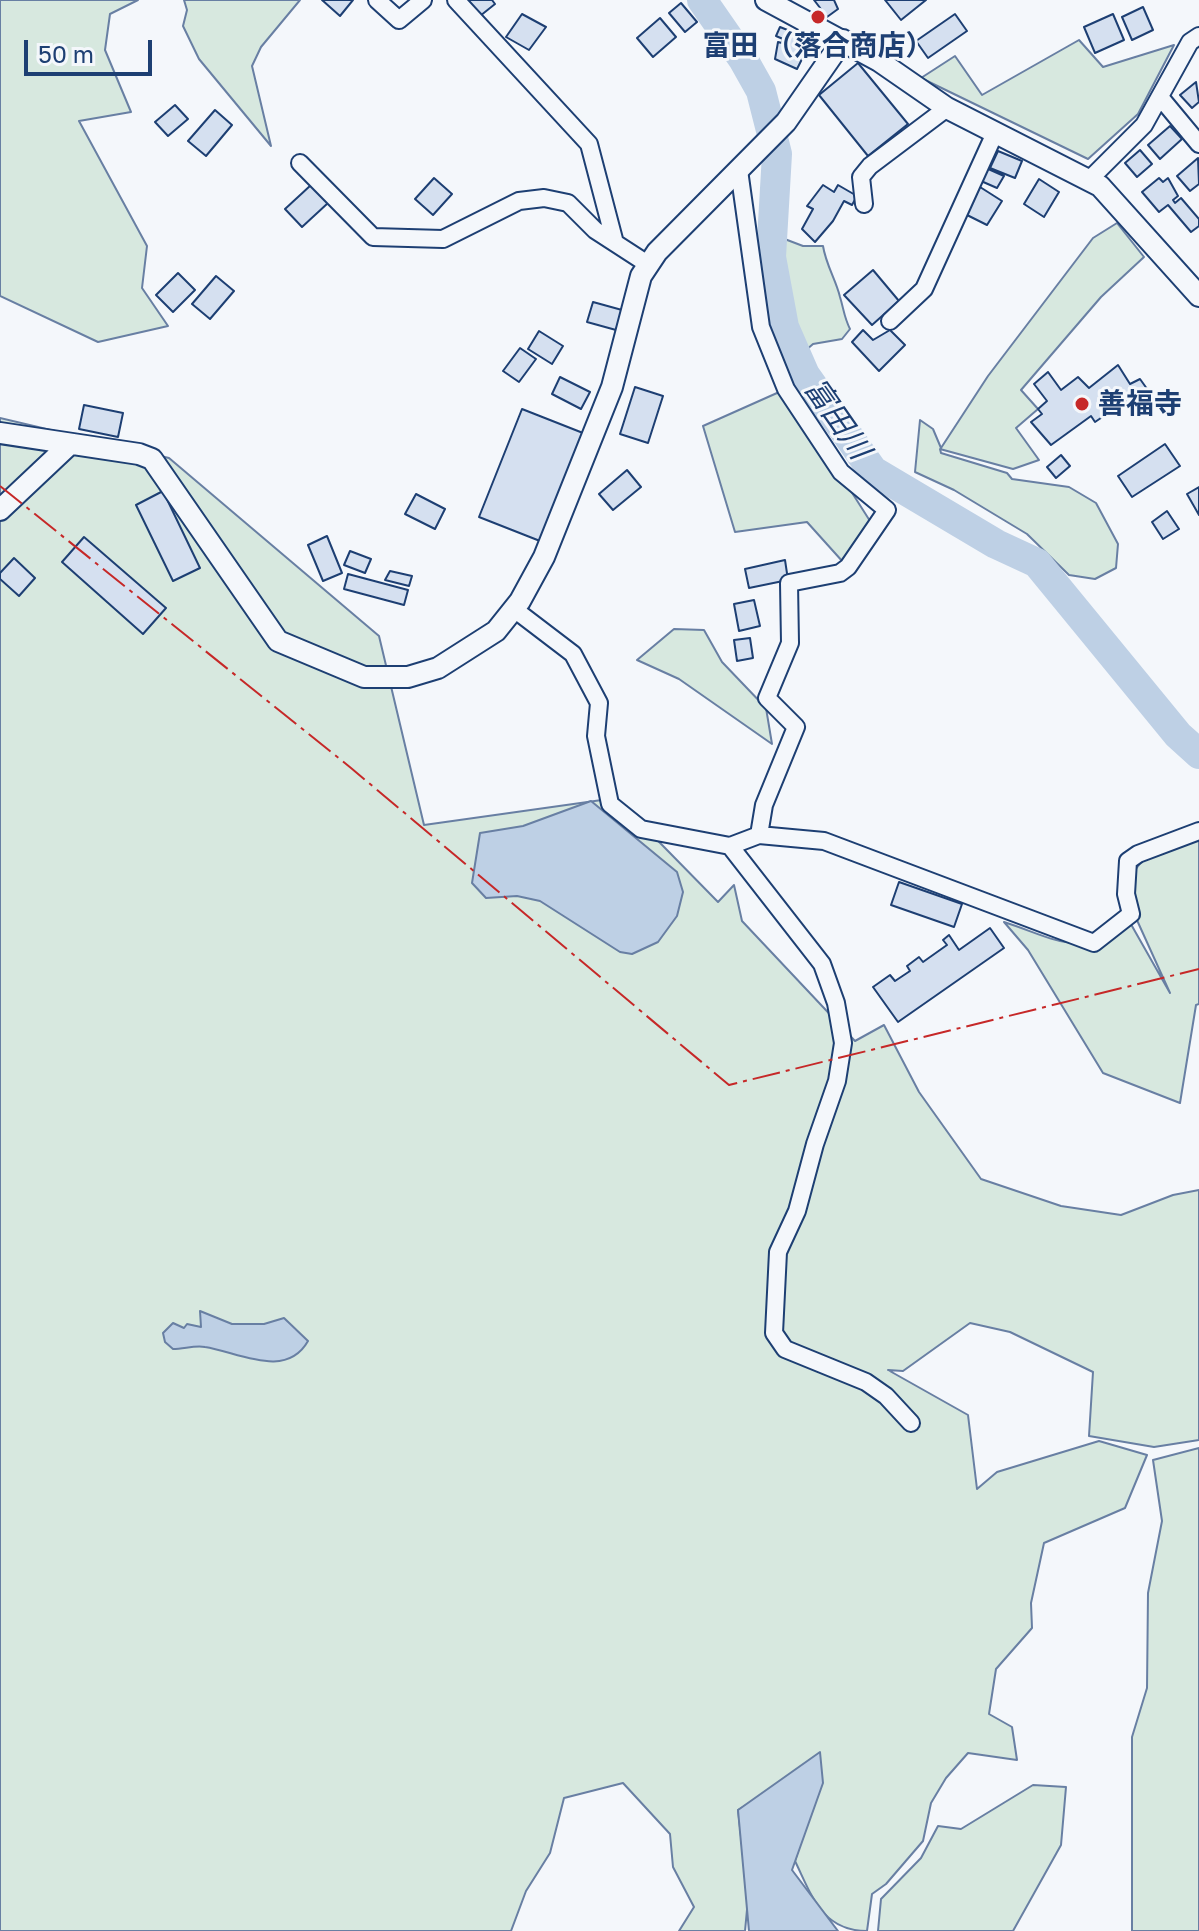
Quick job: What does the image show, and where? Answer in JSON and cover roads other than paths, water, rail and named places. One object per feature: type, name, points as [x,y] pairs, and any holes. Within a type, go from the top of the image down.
[{"type":"street","points":[[377,0],[399,20],[423,0]]},
{"type":"street","points":[[456,0],[589,144],[615,243]]},
{"type":"street","points":[[766,0],[843,40],[947,108],[1089,180],[1114,200],[1199,296]]},
{"type":"street","points":[[1089,180],[1144,125],[1190,42],[1199,36]]},
{"type":"street","points":[[0,433],[152,459],[278,641],[364,677],[408,677],[438,668],[496,631],[514,609],[544,557],[612,387],[641,276],[786,122],[843,40]]},
{"type":"street","points":[[1160,97],[1199,144]]},
{"type":"street","points":[[864,204],[861,177],[870,166],[947,108]]},
{"type":"street","points":[[890,321],[924,289],[995,133]]},
{"type":"street","points":[[300,163],[373,237],[443,239],[519,201],[544,198],[568,203],[595,230],[649,265]]},
{"type":"street","points":[[739,170],[761,327],[786,389],[841,472],[887,510],[848,567],[840,573],[789,583],[790,643],[767,698],[796,727],[764,805],[759,835]]},
{"type":"street","points":[[0,510],[70,444]]},
{"type":"street","points":[[514,609],[573,654],[599,703],[596,736],[610,804],[641,829],[730,846],[759,835],[824,841],[1094,943],[1131,914],[1126,894],[1128,861],[1199,831]]},
{"type":"street","points":[[730,846],[822,964],[836,1003],[843,1043],[837,1081],[815,1144],[797,1211],[778,1252],[774,1333],[785,1349],[866,1382],[886,1396],[911,1423]]},
{"type":"water","points":[[591,801],[677,872],[683,892],[677,916],[658,942],[632,954],[620,952],[540,901],[517,896],[486,898],[472,883],[480,833],[523,826]]},
{"type":"water","points":[[200,1311],[232,1324],[264,1324],[284,1318],[308,1341],[299,1353],[274,1361],[201,1347],[173,1349],[165,1342],[163,1333],[173,1323],[184,1328],[187,1324],[201,1327]]},
{"type":"water","points":[[820,1752],[823,1783],[792,1870],[838,1931],[749,1931],[738,1810]]},
{"type":"waterway","name":"富田川","points":[[702,0],[761,91],[777,154],[771,257],[784,327],[805,375],[873,471],[996,544],[1037,563],[1178,735],[1199,754]]},
{"type":"place","name":"富田 （落合商店）","points":[[818,17]]},
{"type":"place","name":"善福寺","points":[[1082,404]]}]
